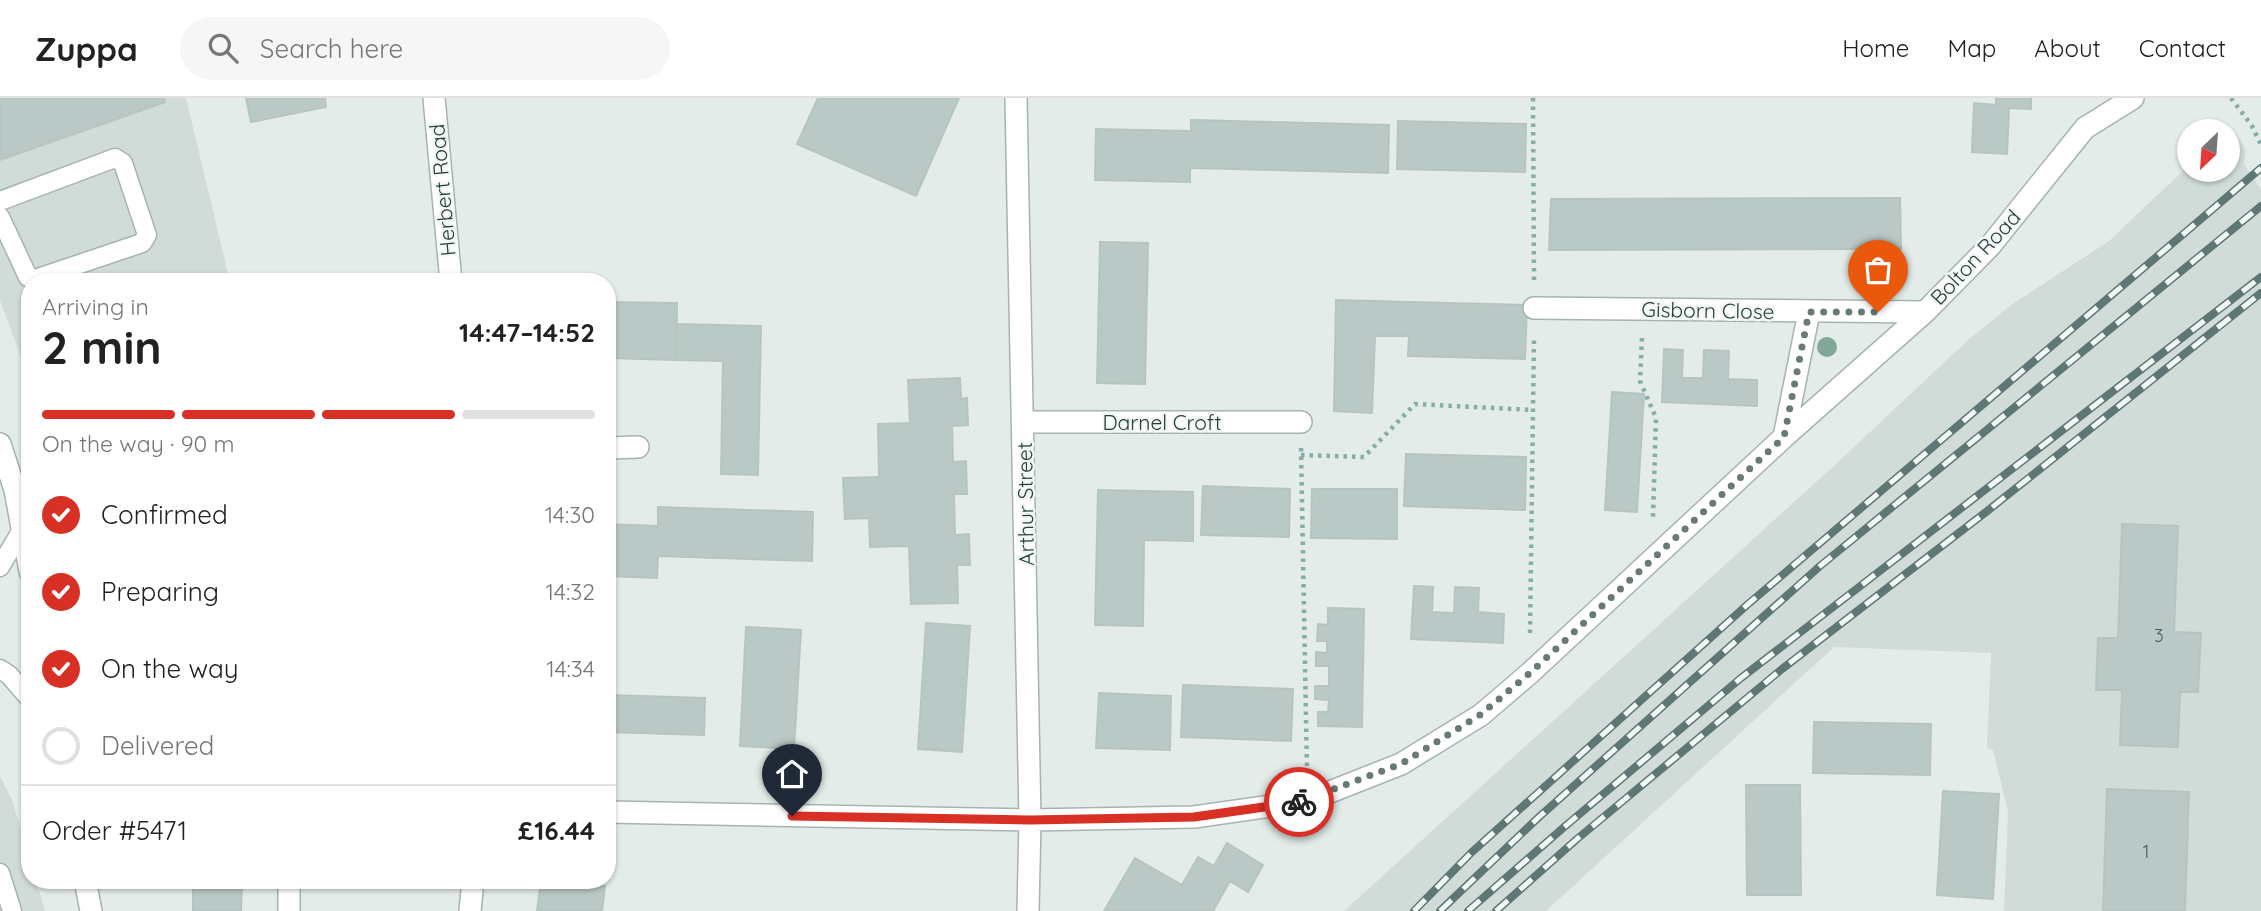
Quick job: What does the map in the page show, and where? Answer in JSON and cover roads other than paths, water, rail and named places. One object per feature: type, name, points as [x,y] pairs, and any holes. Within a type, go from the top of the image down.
[{"type":"street","name":"Herbert Road","points":[[434,98],[450,273]]},
{"type":"street","name":"Arthur Street","points":[[1016,98],[1030,820],[1028,911]]},
{"type":"street","name":"Bolton Road","points":[[616,812],[1030,820],[1194,817],[1307,801],[1401,764],[1480,715],[1530,673],[1784,437],[1925,312],[1990,246],[2085,128],[2133,98]]},
{"type":"street","name":"Gisborn Close","points":[[1534,308],[1925,312]]},
{"type":"street","points":[[1784,437],[1809,312]]},
{"type":"street","name":"Darnel Croft","points":[[1023,422],[1301,422]]},
{"type":"street","points":[[0,444],[21,518]]},
{"type":"street","points":[[616,448],[638,447]]},
{"type":"street","points":[[87,889],[91,911]]},
{"type":"street","points":[[289,889],[289,911]]},
{"type":"street","points":[[470,911],[472,889]]},
{"type":"lane","points":[[0,201],[115,158],[123,163],[147,235],[142,243],[53,273]]},
{"type":"lane","points":[[1,223],[26,273]]},
{"type":"lane","points":[[0,568],[21,531]]},
{"type":"lane","points":[[0,669],[21,689]]},
{"type":"lane","points":[[0,873],[12,911]]},
{"type":"railway","points":[[1414,911],[1472,852],[1747,605],[2261,168]]},
{"type":"railway","points":[[1440,911],[1539,817],[1820,566],[2261,206]]},
{"type":"railway","points":[[1468,911],[1741,678],[2261,277]]},
{"type":"railway","points":[[1496,911],[1577,839],[1782,669],[1986,512],[2261,293]]}]
